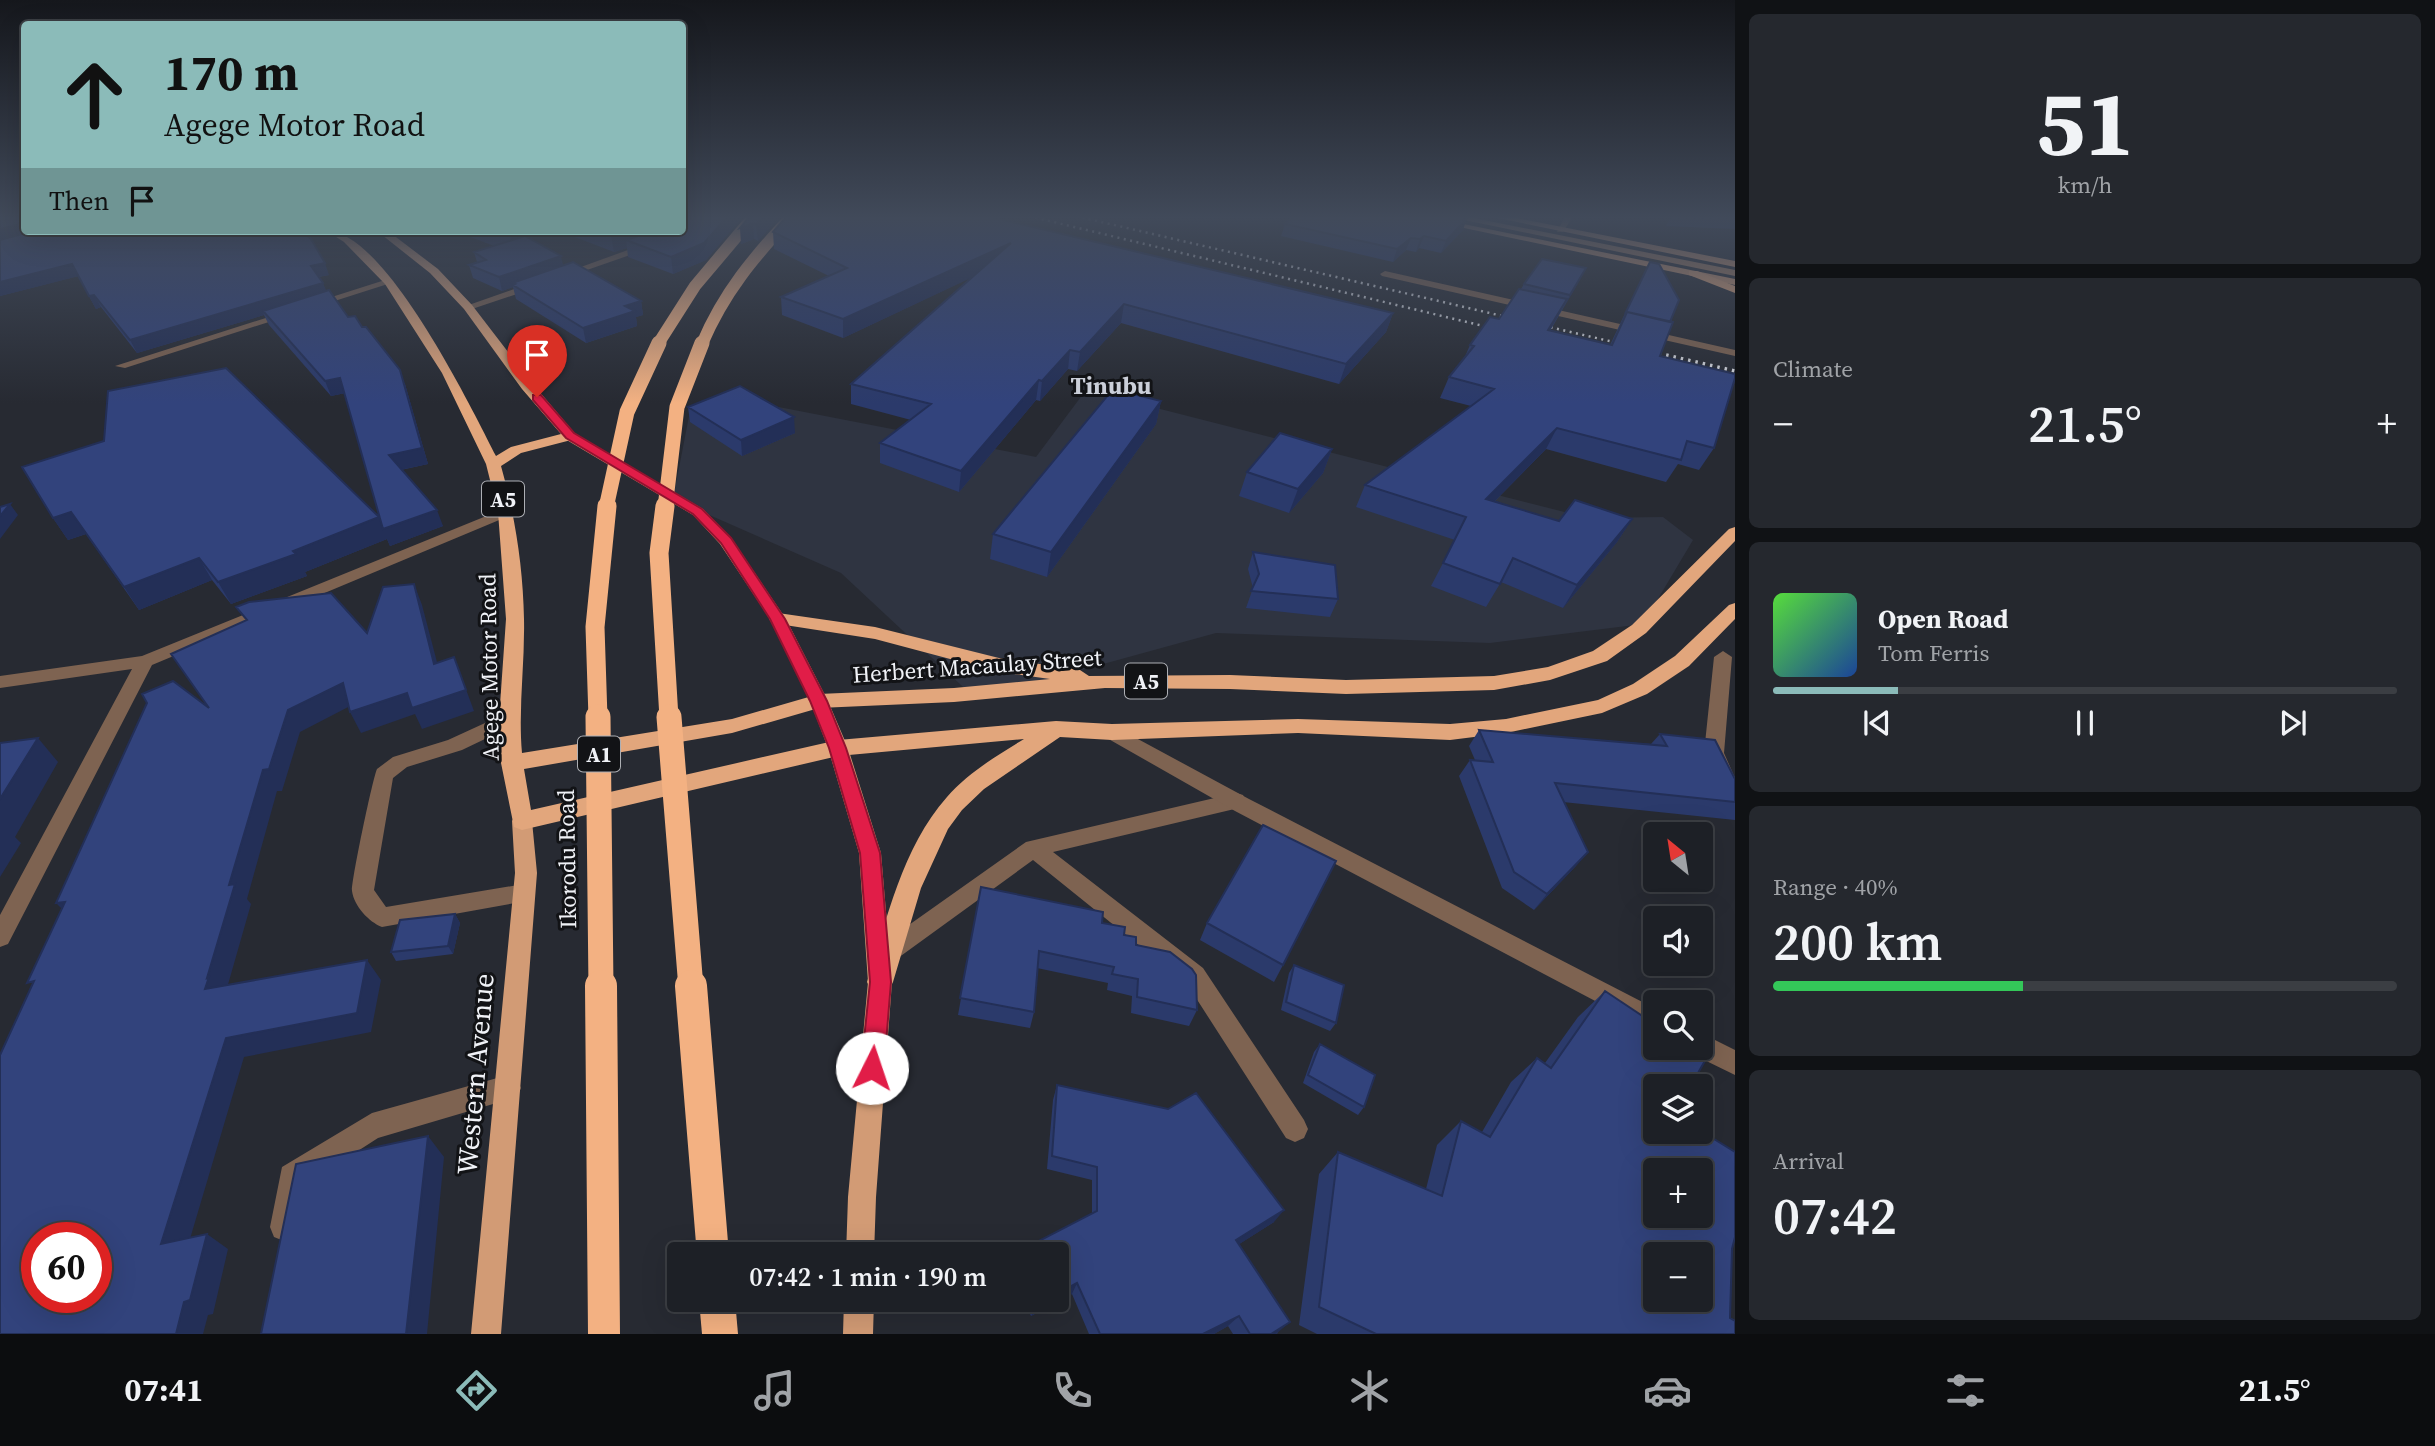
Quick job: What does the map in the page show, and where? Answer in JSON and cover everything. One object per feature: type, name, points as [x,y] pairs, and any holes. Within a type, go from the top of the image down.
[{"type":"highway","name":"Agege Motor Road","points":[[385,278],[448,373],[493,464],[506,512],[515,619],[509,719],[512,763],[522,821]]},
{"type":"highway","points":[[441,278],[468,307],[527,386],[570,436],[516,450],[493,464]]},
{"type":"highway","name":"Ikorodu Road","points":[[604,1334],[595,627],[600,555],[608,496],[627,412],[661,339],[702,278]]},
{"type":"highway","points":[[712,1242],[671,751],[659,552],[677,407],[710,325],[738,278]]},
{"type":"highway","points":[[1703,278],[1735,290]]},
{"type":"highway","name":"Herbert Macaulay Street","points":[[512,763],[732,726],[819,701],[954,695],[1105,681],[1433,687],[1494,683],[1550,673],[1600,656],[1639,629],[1735,532]]},
{"type":"highway","name":"A5","points":[[522,821],[838,748],[1056,729],[1112,732],[1298,726],[1450,732],[1506,726],[1602,706],[1628,694],[1682,661],[1735,609]]},
{"type":"highway","points":[[778,619],[875,633],[999,664],[1105,681]]},
{"type":"highway","points":[[880,982],[928,842],[955,803],[992,769],[1056,729]]},
{"type":"highway","points":[[718,1312],[720,1334]]},
{"type":"main road","points":[[1715,278],[1735,282]]},
{"type":"main road","points":[[570,436],[698,512],[726,541],[778,619],[819,701],[838,748],[870,853],[880,982],[860,1242]]},
{"type":"main road","name":"Western Avenue","points":[[486,1334],[526,873],[522,821]]},
{"type":"main road","points":[[858,1334],[859,1312]]},
{"type":"street","points":[[468,307],[552,278]]},
{"type":"street","points":[[1404,278],[1735,353]]},
{"type":"street","points":[[121,366],[389,282]]},
{"type":"street","points":[[0,682],[145,660],[506,512]]},
{"type":"street","points":[[1709,633],[1729,659],[1714,753],[1735,800]]},
{"type":"street","points":[[0,937],[145,660]]},
{"type":"street","points":[[509,719],[455,745],[400,762],[384,774],[363,891],[372,908],[382,917],[524,893]]},
{"type":"street","points":[[1112,732],[1236,801],[1643,1015]]},
{"type":"street","points":[[890,951],[1033,848],[1236,801]]},
{"type":"street","points":[[1033,848],[1195,976],[1296,1129]]},
{"type":"street","points":[[1713,1051],[1735,1063]]},
{"type":"street","points":[[280,1255],[292,1177],[372,1126],[508,1088]]},
{"type":"shaded area","points":[[1086,390],[1588,518],[1663,517],[1693,540],[1643,624],[1490,643],[1216,633],[976,699],[841,573],[673,499],[690,411],[738,399],[1036,457]]},
{"type":"building","points":[[80,278],[320,278],[323,283],[130,340],[94,295],[89,296]]},
{"type":"building","points":[[526,278],[601,278],[641,301],[625,306],[635,311],[583,328],[512,283]]},
{"type":"building","points":[[824,278],[933,278],[843,319],[781,297]]},
{"type":"building","points":[[971,278],[1248,278],[1393,313],[1346,364],[1124,304],[1080,352],[1070,350],[1042,381],[1039,380],[961,471],[880,443],[931,404],[851,384]]},
{"type":"building","points":[[1528,278],[1580,278],[1570,295],[1524,284]]},
{"type":"building","points":[[1642,278],[1667,278],[1679,300],[1670,322],[1627,312],[1625,314]]},
{"type":"building","points":[[1519,289],[1567,299],[1548,330],[1612,345],[1627,312],[1673,322],[1660,356],[1735,374],[1714,448],[1687,441],[1681,460],[1557,428],[1486,499],[1559,521],[1575,500],[1632,519],[1577,585],[1513,558],[1500,584],[1443,563],[1466,517],[1365,485],[1494,389],[1449,377],[1474,346],[1470,345],[1490,317],[1499,319]]},
{"type":"building","points":[[329,290],[348,317],[355,316],[362,327],[366,327],[400,370],[422,448],[389,455],[437,510],[383,529],[340,378],[325,381],[263,311]]},
{"type":"building","points":[[226,368],[379,517],[293,551],[296,554],[218,582],[199,558],[124,587],[71,512],[53,518],[22,467],[104,441],[108,391]]},
{"type":"building","points":[[740,386],[794,417],[741,440],[688,407]]},
{"type":"building","points":[[1113,389],[1161,401],[1051,552],[993,534]]},
{"type":"building","points":[[1280,433],[1332,449],[1298,489],[1247,472]]},
{"type":"building","points":[[10,504],[0,516],[0,507]]},
{"type":"building","points":[[1253,552],[1335,565],[1338,599],[1251,591],[1259,574]]},
{"type":"building","points":[[414,584],[434,664],[454,657],[466,690],[412,708],[407,693],[350,712],[343,683],[288,710],[269,769],[263,770],[229,885],[235,884],[205,989],[367,960],[357,1013],[226,1038],[161,1244],[207,1234],[190,1300],[184,1302],[176,1334],[0,1334],[0,1055],[34,981],[27,983],[65,902],[56,903],[147,703],[142,694],[173,681],[209,708],[171,654],[247,620],[236,607],[249,602],[331,593],[367,633],[383,587]]},
{"type":"building","points":[[1479,730],[1667,746],[1660,734],[1715,740],[1735,779],[1735,802],[1555,783],[1588,852],[1547,894],[1514,872],[1470,760],[1493,762]]},
{"type":"building","points":[[38,738],[0,799],[0,743]]},
{"type":"building","points":[[1263,825],[1336,861],[1283,965],[1207,923]]},
{"type":"building","points":[[981,887],[1103,912],[1102,923],[1125,927],[1124,935],[1136,937],[1136,945],[1170,952],[1192,969],[1196,975],[1197,1010],[1137,997],[1138,979],[1112,974],[1114,967],[1039,951],[1034,1012],[960,998]]},
{"type":"building","points":[[455,914],[448,946],[391,952],[400,920]]},
{"type":"building","points":[[1294,965],[1344,985],[1336,1023],[1286,1002]]},
{"type":"building","points":[[1605,991],[1643,1016],[1643,1060],[1705,1060],[1697,1074],[1643,1074],[1643,1144],[1713,1144],[1713,1138],[1735,1152],[1735,1237],[1732,1249],[1730,1318],[1735,1321],[1735,1334],[1376,1334],[1319,1307],[1338,1152],[1442,1196],[1461,1121],[1490,1137],[1537,1058],[1551,1068]]},
{"type":"building","points":[[1320,1044],[1375,1075],[1364,1107],[1308,1075]]},
{"type":"building","points":[[1057,1085],[1168,1109],[1196,1093],[1284,1210],[1236,1240],[1290,1322],[1271,1334],[1250,1334],[1239,1316],[1203,1334],[1100,1334],[1077,1283],[1069,1287],[1069,1242],[1037,1242],[1097,1211],[1097,1167],[1052,1156]]},
{"type":"building","points":[[428,1136],[406,1334],[261,1334],[296,1164]]},
{"type":"railway","points":[[1286,278],[1504,331]]},
{"type":"railway","points":[[1342,278],[1622,344]]},
{"type":"railway","points":[[1615,343],[1735,371]]},
{"type":"district","name":"Tinubu","points":[[1111,385]]},
{"type":"route","points":[[537,397],[570,436],[698,512],[726,541],[778,619],[819,701],[838,748],[870,853],[880,982],[872,1068]]}]
